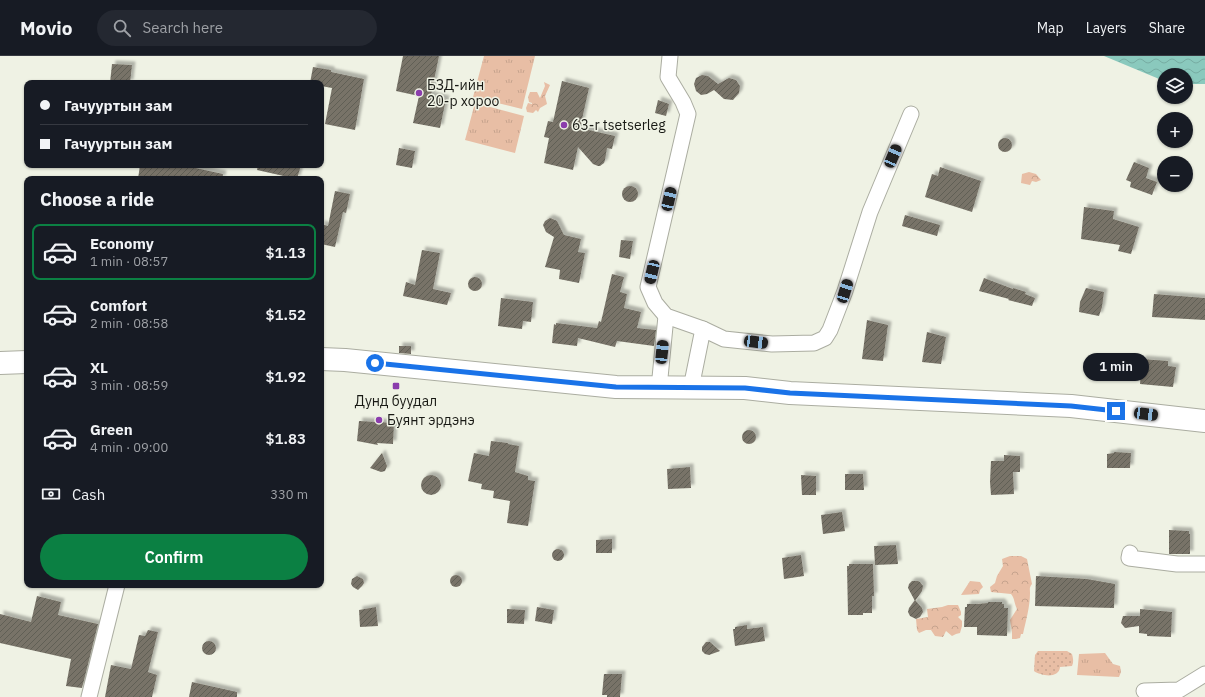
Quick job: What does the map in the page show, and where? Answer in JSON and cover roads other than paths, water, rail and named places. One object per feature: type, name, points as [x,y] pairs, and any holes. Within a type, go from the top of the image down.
[{"type":"main road","points":[[324,359],[616,387],[745,388],[790,393],[1071,406],[1205,422]]},
{"type":"main road","points":[[0,363],[24,362]]},
{"type":"street","points":[[670,56],[668,77],[683,102],[688,114],[648,287],[656,304],[666,316],[703,329],[724,339],[772,344],[814,343],[825,338],[830,330],[845,291],[870,212],[911,114]]},
{"type":"street","points":[[659,388],[666,316]]},
{"type":"street","points":[[692,388],[703,329]]},
{"type":"street","points":[[1130,553],[1129,558],[1177,564],[1205,564]]},
{"type":"street","points":[[89,697],[116,588]]},
{"type":"street","points":[[1144,691],[1179,690],[1205,674]]},
{"type":"water","points":[[1104,56],[1205,56],[1205,84],[1193,84],[1193,68],[1157,68],[1157,78]]},
{"type":"place","name":"БЗД-ийн 20-р хороо","points":[[419,93]]},
{"type":"place","name":"63-r tsetserleg","points":[[564,125]]},
{"type":"place","name":"Дунд буудал","points":[[396,386]]},
{"type":"place","name":"Буянт эрдэнэ","points":[[379,420]]}]
